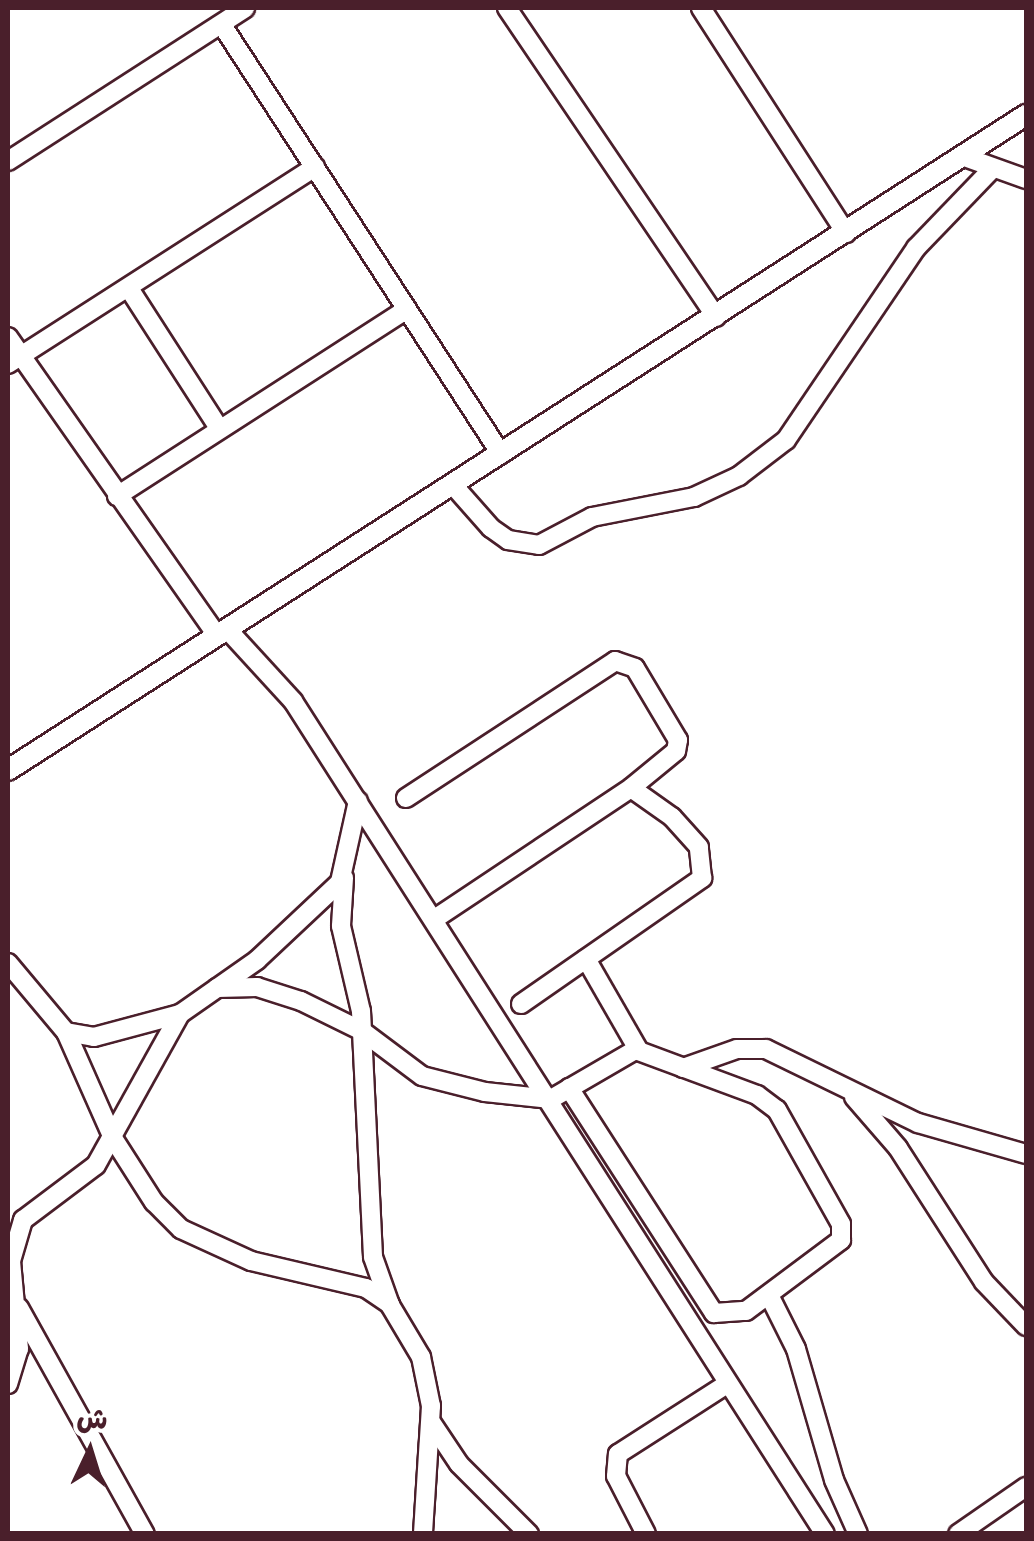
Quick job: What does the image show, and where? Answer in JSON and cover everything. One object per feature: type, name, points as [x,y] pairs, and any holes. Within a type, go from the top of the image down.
[{"type":"main road","points":[[8,770],[1026,115]]},
{"type":"street","points":[[8,160],[246,8]]},
{"type":"street","points":[[508,8],[716,317]]},
{"type":"street","points":[[702,8],[846,233]]},
{"type":"street","points":[[222,25],[502,454]]},
{"type":"street","points":[[962,156],[990,171],[1026,179]]},
{"type":"street","points":[[14,360],[130,290],[315,167]]},
{"type":"street","points":[[453,485],[491,528],[508,540],[539,545],[592,517],[694,497],[739,476],[786,440],[916,248],[990,171]]},
{"type":"street","points":[[130,290],[219,428]]},
{"type":"street","points":[[117,496],[407,309]]},
{"type":"street","points":[[8,336],[14,360],[222,632],[292,702],[436,918],[824,1534]]},
{"type":"street","points":[[406,798],[623,660],[636,668],[678,746],[632,788],[436,918]]},
{"type":"street","points":[[521,1004],[696,888],[706,869],[684,828],[632,788]]},
{"type":"street","points":[[358,801],[345,873],[341,926],[362,1032],[366,1190],[374,1257],[390,1305],[421,1357],[432,1422],[423,1534]]},
{"type":"street","points":[[66,1032],[94,1037],[180,1014],[320,906],[345,873]]},
{"type":"street","points":[[568,1088],[703,1304],[730,1316],[769,1296],[837,1248],[840,1224],[771,1103],[637,1049],[586,959]]},
{"type":"street","points":[[8,963],[66,1032],[113,1138],[154,1202],[180,1229],[251,1261],[366,1288],[390,1305]]},
{"type":"street","points":[[216,988],[277,992],[362,1032],[422,1076],[551,1099],[637,1049]]},
{"type":"street","points":[[8,1384],[18,1349],[11,1260],[23,1220],[84,1176],[113,1138],[180,1014]]},
{"type":"street","points":[[683,1068],[737,1049],[766,1050],[938,1130],[1026,1154]]},
{"type":"street","points":[[843,1085],[898,1148],[976,1271],[1026,1326]]},
{"type":"street","points":[[11,1296],[145,1534]]},
{"type":"street","points":[[769,1296],[796,1349],[834,1480],[858,1534]]},
{"type":"street","points":[[646,1534],[616,1476],[618,1454],[727,1384]]},
{"type":"street","points":[[432,1422],[460,1464],[530,1534]]},
{"type":"street","points":[[958,1534],[1026,1487]]}]
